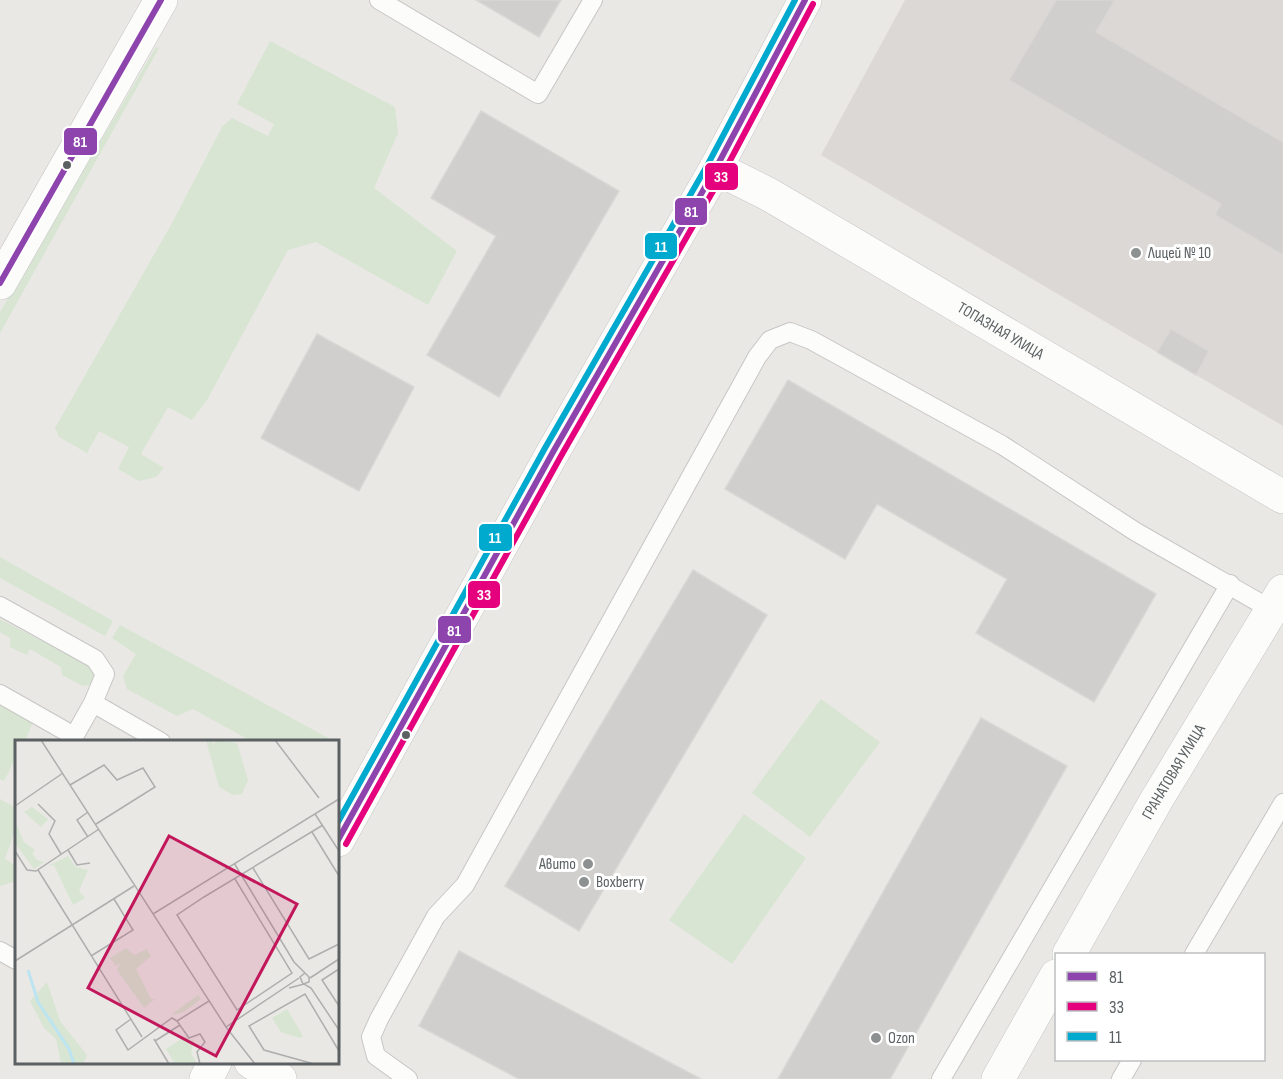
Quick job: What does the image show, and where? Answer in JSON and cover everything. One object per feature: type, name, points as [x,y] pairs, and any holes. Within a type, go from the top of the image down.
[{"type":"street","points":[[0,283],[161,0]]},
{"type":"street","points":[[339,838],[553,452],[716,168],[805,0]]},
{"type":"street","name":"ТОПАЗНАЯ УЛИЦА","points":[[716,168],[768,194],[1283,497]]},
{"type":"street","name":"ГРАНАТОВАЯ УЛИЦА","points":[[1069,953],[1156,799],[1279,605]]},
{"type":"street","points":[[998,1079],[1055,978]]},
{"type":"street","points":[[206,1079],[214,1064]]},
{"type":"street","points":[[254,1064],[280,1079]]},
{"type":"lane","points":[[379,0],[538,94],[593,0]]},
{"type":"lane","points":[[408,1079],[376,1056],[371,1036],[379,1019],[436,916],[465,885],[757,357],[770,340],[790,332],[811,340],[1002,446],[1136,532],[1230,584],[1279,605]]},
{"type":"lane","points":[[941,1079],[1230,584]]},
{"type":"lane","points":[[0,606],[95,659],[102,666],[105,674],[93,703],[73,739],[0,694]]},
{"type":"lane","points":[[93,703],[159,740]]},
{"type":"lane","points":[[1195,953],[1283,803]]},
{"type":"lane","points":[[0,951],[15,959]]},
{"type":"lane","points":[[1121,1079],[1131,1061]]},
{"type":"shaded area","name":"Лицей № 10","points":[[905,0],[1283,0],[1283,426],[821,155]]},
{"type":"green space","points":[[270,41],[395,107],[398,133],[374,188],[457,251],[428,305],[316,242],[288,250],[207,400],[192,420],[168,407],[141,454],[164,468],[156,477],[139,481],[118,469],[129,447],[99,431],[87,453],[59,437],[55,428],[172,223],[222,127],[232,118],[268,136],[274,124],[237,104]]},
{"type":"green space","points":[[156,47],[159,48],[0,333],[0,312]]},
{"type":"green space","points":[[0,557],[113,621],[105,636],[0,578]]},
{"type":"green space","points":[[0,619],[91,667],[96,675],[91,685],[83,686],[62,675],[61,667],[30,649],[27,655],[10,647],[10,638],[0,632]]},
{"type":"green space","points":[[120,625],[332,740],[249,740],[193,709],[177,716],[127,689],[123,676],[136,654],[112,638]]},
{"type":"green space","points":[[0,699],[33,722],[25,740],[15,740],[15,759],[4,781],[0,779]]},
{"type":"green space","points":[[821,699],[880,742],[810,837],[752,793]]},
{"type":"green space","points":[[0,799],[15,807],[15,831],[5,859],[15,865],[15,881],[0,886]]},
{"type":"green space","points":[[744,814],[806,858],[732,964],[669,920]]},
{"type":"building","points":[[476,0],[561,0],[539,37]]},
{"type":"building","name":"Лицей № 10","points":[[1056,0],[1115,0],[1096,32],[1283,142],[1283,255],[1215,215],[1221,204],[1009,80]]},
{"type":"building","points":[[481,111],[619,191],[499,397],[427,355],[496,236],[431,198]]},
{"type":"building","points":[[1171,329],[1209,351],[1196,375],[1157,352]]},
{"type":"building","points":[[317,334],[414,387],[359,491],[261,438]]},
{"type":"building","points":[[788,380],[1156,594],[1094,702],[976,633],[1007,579],[877,504],[845,559],[725,489]]},
{"type":"building","points":[[693,570],[767,615],[579,931],[505,886]]},
{"type":"building","points":[[981,718],[1067,766],[890,1079],[778,1079]]},
{"type":"building","points":[[459,951],[701,1079],[519,1079],[419,1026]]},
{"type":"transit line","name":"81","points":[[0,283],[161,0]]},
{"type":"transit line","name":"11","points":[[339,820],[545,448],[708,164],[795,0]]},
{"type":"transit line","name":"81","points":[[339,838],[553,452],[716,168],[805,0]]},
{"type":"transit line","name":"33","points":[[346,844],[561,456],[724,172],[813,4]]},
{"type":"place","name":"Лицей № 10","points":[[1136,253]]},
{"type":"place","name":"Авито","points":[[588,864]]},
{"type":"place","name":"Boxberry","points":[[584,882]]},
{"type":"place","name":"Ozon","points":[[876,1038]]}]
